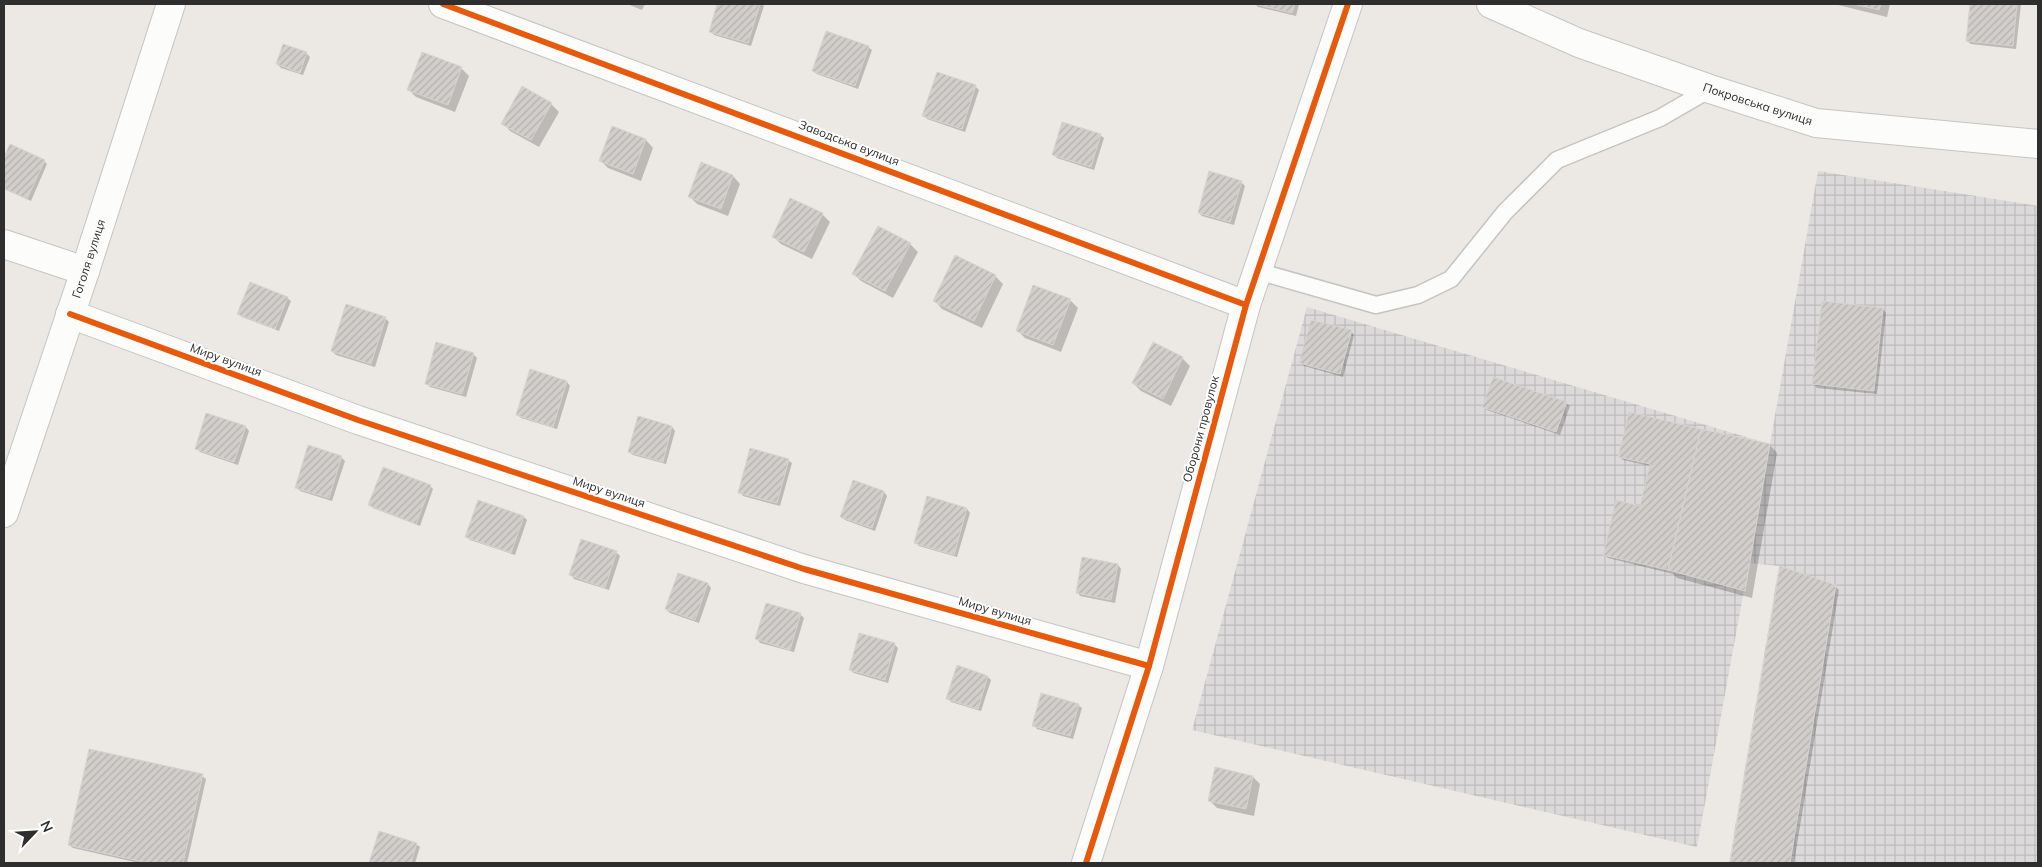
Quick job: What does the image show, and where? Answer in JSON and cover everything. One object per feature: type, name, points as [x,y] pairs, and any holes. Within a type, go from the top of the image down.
[{"type":"street","name":"Гоголя вулиця","points":[[4,513],[85,271],[171,4]]},
{"type":"street","name":"Заводська вулиця","points":[[443,4],[1246,305]]},
{"type":"street","name":"Оборони провулок","points":[[1086,863],[1149,666],[1246,305],[1348,4]]},
{"type":"street","name":"Покровська вулиця","points":[[1491,4],[1579,43],[1710,89],[1816,123],[2038,144]]},
{"type":"street","points":[[4,244],[85,271]]},
{"type":"street","name":"Миру вулиця","points":[[70,314],[358,420],[804,569],[1149,666]]},
{"type":"lane","points":[[1257,271],[1376,305],[1418,295],[1452,279],[1505,212],[1556,160],[1660,118],[1710,89]]},
{"type":"shaded area","points":[[1818,171],[2038,206],[2038,863],[1729,863],[1779,566],[1749,563],[1697,847],[1192,730],[1307,307],[1770,444]]},
{"type":"building","points":[[717,4],[760,4],[748,43],[709,32]]},
{"type":"building","points":[[1254,4],[1295,4],[1292,13]]},
{"type":"building","points":[[1853,4],[1881,4],[1879,10]]},
{"type":"building","points":[[1970,4],[2017,4],[2013,46],[1966,41]]},
{"type":"building","points":[[826,31],[869,46],[855,86],[812,71]]},
{"type":"building","points":[[283,44],[307,52],[300,73],[276,64]]},
{"type":"building","points":[[422,52],[462,67],[448,105],[407,90]]},
{"type":"building","points":[[937,72],[976,85],[962,129],[922,116]]},
{"type":"building","points":[[522,86],[552,103],[531,140],[501,124]]},
{"type":"building","points":[[1062,122],[1101,134],[1091,167],[1052,155]]},
{"type":"building","points":[[612,126],[646,139],[633,174],[599,161]]},
{"type":"building","points":[[10,144],[45,160],[27,199],[4,188],[4,157]]},
{"type":"building","points":[[701,162],[733,175],[721,209],[688,197]]},
{"type":"building","points":[[1209,171],[1242,181],[1230,222],[1198,213]]},
{"type":"building","points":[[790,198],[823,213],[804,252],[772,237]]},
{"type":"building","points":[[878,226],[911,243],[885,291],[852,274]]},
{"type":"building","points":[[955,255],[996,275],[974,321],[933,301]]},
{"type":"building","points":[[250,282],[288,297],[275,329],[237,314]]},
{"type":"building","points":[[1033,285],[1071,299],[1053,345],[1016,331]]},
{"type":"building","points":[[1822,301],[1883,308],[1874,391],[1812,384]]},
{"type":"building","points":[[346,304],[386,317],[371,364],[331,351]]},
{"type":"building","points":[[1311,320],[1352,330],[1340,374],[1299,363]]},
{"type":"building","points":[[436,342],[474,353],[462,394],[425,384]]},
{"type":"building","points":[[1153,342],[1183,357],[1163,399],[1132,383]]},
{"type":"building","points":[[530,369],[567,381],[553,427],[516,415]]},
{"type":"building","points":[[1493,377],[1567,402],[1556,432],[1482,407]]},
{"type":"building","points":[[1629,412],[1701,429],[1668,570],[1603,555],[1616,500],[1640,506],[1650,464],[1618,457]]},
{"type":"building","points":[[206,413],[246,426],[234,462],[195,449]]},
{"type":"building","points":[[638,416],[672,426],[663,462],[628,452]]},
{"type":"building","points":[[1701,429],[1770,444],[1745,591],[1668,570]]},
{"type":"building","points":[[308,445],[342,456],[329,498],[295,488]]},
{"type":"building","points":[[750,448],[789,459],[777,503],[738,493]]},
{"type":"building","points":[[383,467],[431,485],[416,524],[368,505]]},
{"type":"building","points":[[853,480],[884,491],[872,528],[840,517]]},
{"type":"building","points":[[927,496],[967,508],[954,555],[914,543]]},
{"type":"building","points":[[478,500],[524,516],[511,553],[465,537]]},
{"type":"building","points":[[581,539],[617,551],[605,588],[569,575]]},
{"type":"building","points":[[1082,557],[1118,564],[1111,600],[1076,593]]},
{"type":"building","points":[[1780,566],[1836,585],[1790,863],[1730,863]]},
{"type":"building","points":[[678,573],[708,583],[695,620],[665,609]]},
{"type":"building","points":[[766,603],[801,613],[790,650],[755,639]]},
{"type":"building","points":[[859,633],[895,643],[885,680],[849,670]]},
{"type":"building","points":[[957,665],[988,676],[978,709],[946,699]]},
{"type":"building","points":[[1041,693],[1079,704],[1070,736],[1032,726]]},
{"type":"building","points":[[89,749],[203,774],[183,863],[148,863],[68,845]]},
{"type":"building","points":[[1215,767],[1253,776],[1246,809],[1208,801]]},
{"type":"building","points":[[379,831],[417,843],[411,863],[369,863]]},
{"type":"cycle path","points":[[443,4],[1246,305]]},
{"type":"cycle path","points":[[1086,863],[1149,666],[1246,305],[1348,4]]},
{"type":"cycle path","points":[[70,314],[358,420],[804,569],[1149,666]]}]
